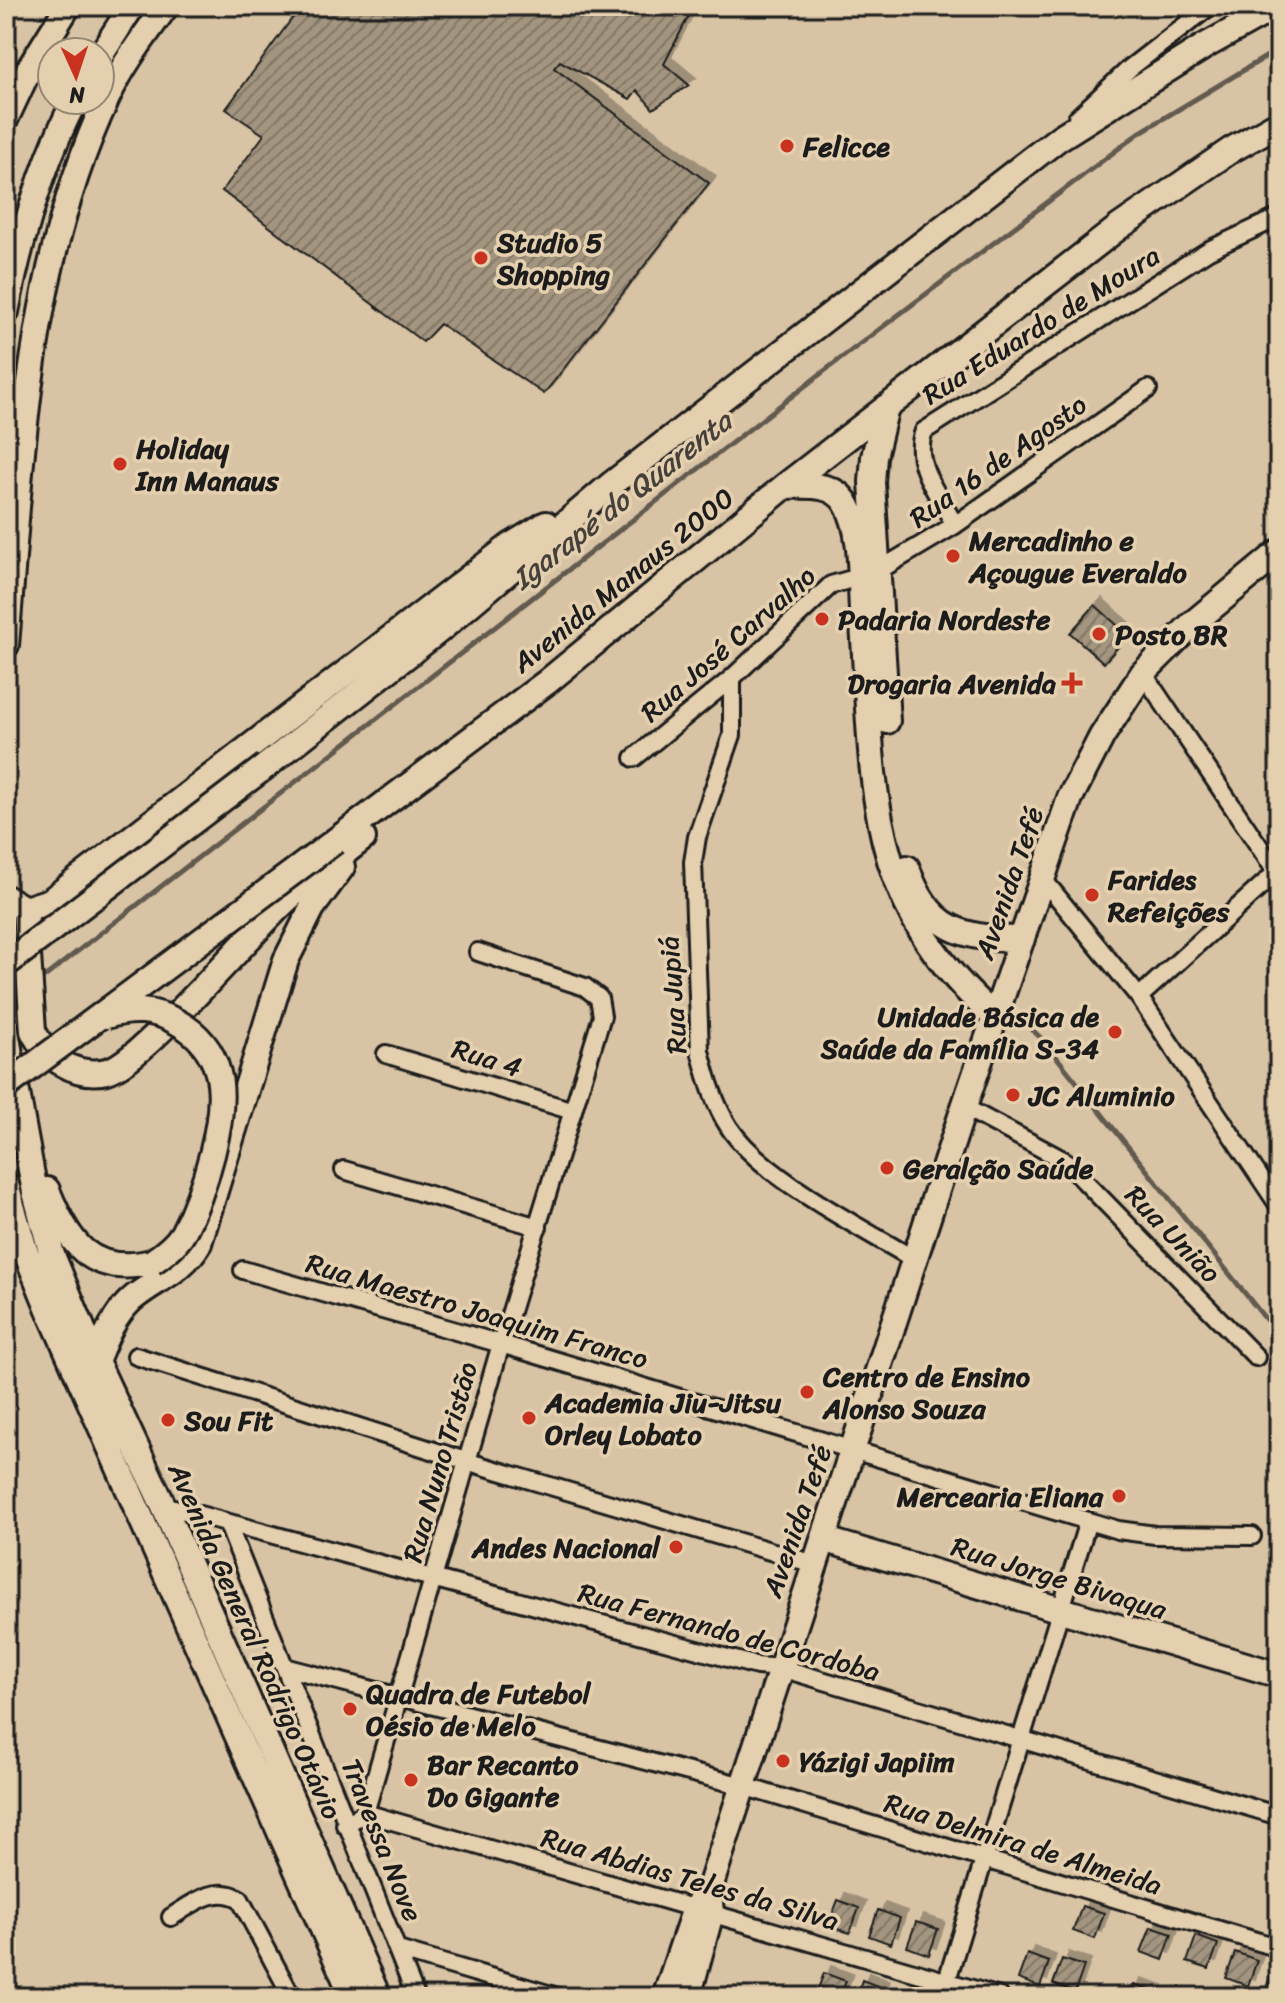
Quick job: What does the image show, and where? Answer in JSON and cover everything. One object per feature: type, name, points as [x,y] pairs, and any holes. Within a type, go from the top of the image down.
[{"type":"main road","points":[[6,118],[29,69],[68,6]]},
{"type":"main road","points":[[113,36],[132,6]]},
{"type":"main road","points":[[6,645],[20,456],[30,366],[45,280],[83,156],[108,95],[166,6]]},
{"type":"main road","points":[[16,960],[442,628],[613,483],[1059,138],[1205,46],[1277,6]]},
{"type":"main road","points":[[6,312],[21,240],[48,159],[68,116]]},
{"type":"main road","name":"Avenida Manaus 2000","points":[[6,1086],[547,682],[785,486],[1119,227],[1220,158],[1279,123]]},
{"type":"main road","points":[[886,407],[874,457],[868,575],[876,801],[884,848],[899,891],[927,943],[949,972],[995,1017]]},
{"type":"main road","points":[[547,682],[456,765],[284,902],[139,1053],[124,1064],[106,1071],[68,1068],[49,1055],[33,1031],[16,960],[16,904],[50,901],[510,546],[613,483]]},
{"type":"main road","points":[[785,486],[828,488],[844,500],[868,575],[895,819],[911,880],[940,922],[959,934],[980,939],[1022,939]]},
{"type":"main road","name":"Avenida Tefé","points":[[665,1997],[705,1904],[964,1107],[1070,798],[1102,736],[1143,673],[1192,624],[1279,552]]},
{"type":"main road","points":[[96,1361],[118,1315],[132,1299],[178,1269],[199,1243],[286,960],[312,908],[365,836]]},
{"type":"main road","points":[[24,1135],[60,1221],[73,1242],[106,1264],[130,1268],[152,1262],[182,1235],[218,1125],[221,1101],[218,1073],[208,1049],[192,1030],[167,1016],[144,1010],[122,1011],[97,1019]]},
{"type":"main road","name":"Avenida General Rodrigo Otávio","points":[[7,1042],[24,1135],[52,1255],[378,1997]]},
{"type":"main road","name":"Avenida General Rodrigo Otávio","points":[[6,1185],[25,1250],[50,1312],[353,1997]]},
{"type":"main road","name":"Rua Jorge Bivaqua","points":[[823,1539],[1279,1675]]},
{"type":"main road","name":"Avenida Tefé","points":[[688,1997],[705,1904]]},
{"type":"street","points":[[1059,138],[1130,68],[1210,6]]},
{"type":"street","name":"Rua Eduardo de Moura","points":[[955,525],[920,460],[919,442],[924,431],[1209,250],[1279,217]]},
{"type":"street","name":"Rua 16 de Agosto","points":[[868,575],[955,525],[1148,389]]},
{"type":"street","name":"Rua José Carvalho","points":[[634,758],[732,678],[831,585],[868,575]]},
{"type":"street","points":[[1139,997],[1278,873],[1143,673]]},
{"type":"street","name":"Rua Jupiá","points":[[732,678],[732,735],[697,837],[693,862],[700,1051],[707,1077],[727,1125],[755,1158],[915,1260]]},
{"type":"street","points":[[1042,878],[1139,997],[1279,1206]]},
{"type":"street","name":"Rua Nuno Tristão","points":[[365,1813],[501,1344],[602,1016],[599,998],[585,987],[478,952]]},
{"type":"street","name":"Rua 4","points":[[386,1054],[573,1111]]},
{"type":"street","name":"Rua União","points":[[964,1107],[1065,1161],[1256,1357]]},
{"type":"street","points":[[344,1170],[538,1227]]},
{"type":"street","name":"Rua Maestro Joaquim Franco","points":[[243,1270],[501,1344],[1088,1521],[1155,1535],[1252,1536]]},
{"type":"street","points":[[136,1356],[469,1462],[814,1564]]},
{"type":"street","name":"Rua Fernando de Cordoba","points":[[163,1505],[433,1581],[757,1666],[781,1668],[1279,1816]]},
{"type":"street","points":[[947,1980],[1088,1521]]},
{"type":"street","name":"Travessa Nove","points":[[228,1525],[288,1668],[345,1825],[416,1997]]},
{"type":"street","name":"Rua Delmira de Almeida","points":[[288,1668],[743,1786],[1279,1948]]},
{"type":"street","points":[[345,1825],[365,1813]]},
{"type":"street","name":"Rua Abdias Teles da Silva","points":[[365,1813],[705,1904],[1000,1997]]},
{"type":"street","points":[[171,1917],[202,1897],[222,1892],[240,1899],[248,1908],[292,1997]]},
{"type":"street","points":[[398,1950],[558,1997]]},
{"type":"building","name":"Studio 5 Shopping","points":[[301,6],[694,6],[664,64],[689,85],[653,109],[637,90],[630,99],[560,61],[554,68],[709,183],[544,394],[440,324],[423,342],[222,191],[264,135],[226,109]]},
{"type":"building","name":"Posto BR","points":[[1095,605],[1128,635],[1104,663],[1070,633]]},
{"type":"building","points":[[838,1900],[859,1908],[850,1933],[828,1926]]},
{"type":"building","points":[[1082,1906],[1104,1913],[1095,1939],[1073,1931]]},
{"type":"building","points":[[878,1910],[900,1918],[891,1944],[869,1936]]},
{"type":"building","points":[[916,1922],[938,1929],[929,1955],[907,1947]]},
{"type":"building","points":[[1151,1927],[1172,1934],[1163,1960],[1141,1952]]},
{"type":"building","points":[[1196,1936],[1218,1944],[1209,1969],[1187,1962]]},
{"type":"building","points":[[1235,1952],[1257,1960],[1248,1986],[1226,1978]]},
{"type":"building","points":[[1027,1954],[1049,1962],[1040,1987],[1018,1979]]},
{"type":"building","points":[[1062,1959],[1084,1966],[1075,1992],[1053,1984]]},
{"type":"building","points":[[1274,1966],[1279,1967],[1279,1996],[1265,1991]]},
{"type":"building","points":[[824,1973],[846,1981],[840,1997],[815,1997]]},
{"type":"building","points":[[862,1980],[883,1988],[880,1997],[856,1997]]},
{"type":"building","points":[[1134,1985],[1156,1992],[1155,1997],[1130,1997]]},
{"type":"waterway","name":"Igarapé do Quarenta","points":[[38,982],[823,372],[1139,133],[1279,49]]},
{"type":"waterway","name":"Igarapé do Quarenta","points":[[6,1007],[24,993]]},
{"type":"waterway","points":[[1026,1024],[1043,1040],[1279,1336]]},
{"type":"place","name":"Felicce","points":[[787,146]]},
{"type":"place","name":"Studio 5 Shopping","points":[[481,258]]},
{"type":"place","name":"Holiday Inn Manaus","points":[[120,464]]},
{"type":"place","name":"Mercadinho e Açougue Everaldo","points":[[953,556]]},
{"type":"place","name":"Padaria Nordeste","points":[[822,619]]},
{"type":"place","name":"Posto BR","points":[[1099,634]]},
{"type":"place","name":"Drogaria Avenida","points":[[1072,683]]},
{"type":"place","name":"Farides Refeições","points":[[1092,895]]},
{"type":"place","name":"Unidade Básica de Saúde da Família S-34","points":[[1115,1032]]},
{"type":"place","name":"JC Aluminio","points":[[1013,1095]]},
{"type":"place","name":"Geralção Saúde","points":[[887,1168]]},
{"type":"place","name":"Centro de Ensino Alonso Souza","points":[[807,1392]]},
{"type":"place","name":"Academia Jiu-Jitsu Orley Lobato","points":[[529,1418]]},
{"type":"place","name":"Sou Fit","points":[[168,1420]]},
{"type":"place","name":"Mercearia Eliana","points":[[1119,1496]]},
{"type":"place","name":"Andes Nacional","points":[[676,1547]]},
{"type":"place","name":"Quadra de Futebol Oésio de Melo","points":[[350,1709]]},
{"type":"place","name":"Yázigi Japiim","points":[[783,1761]]},
{"type":"place","name":"Bar Recanto Do Gigante","points":[[411,1780]]}]
